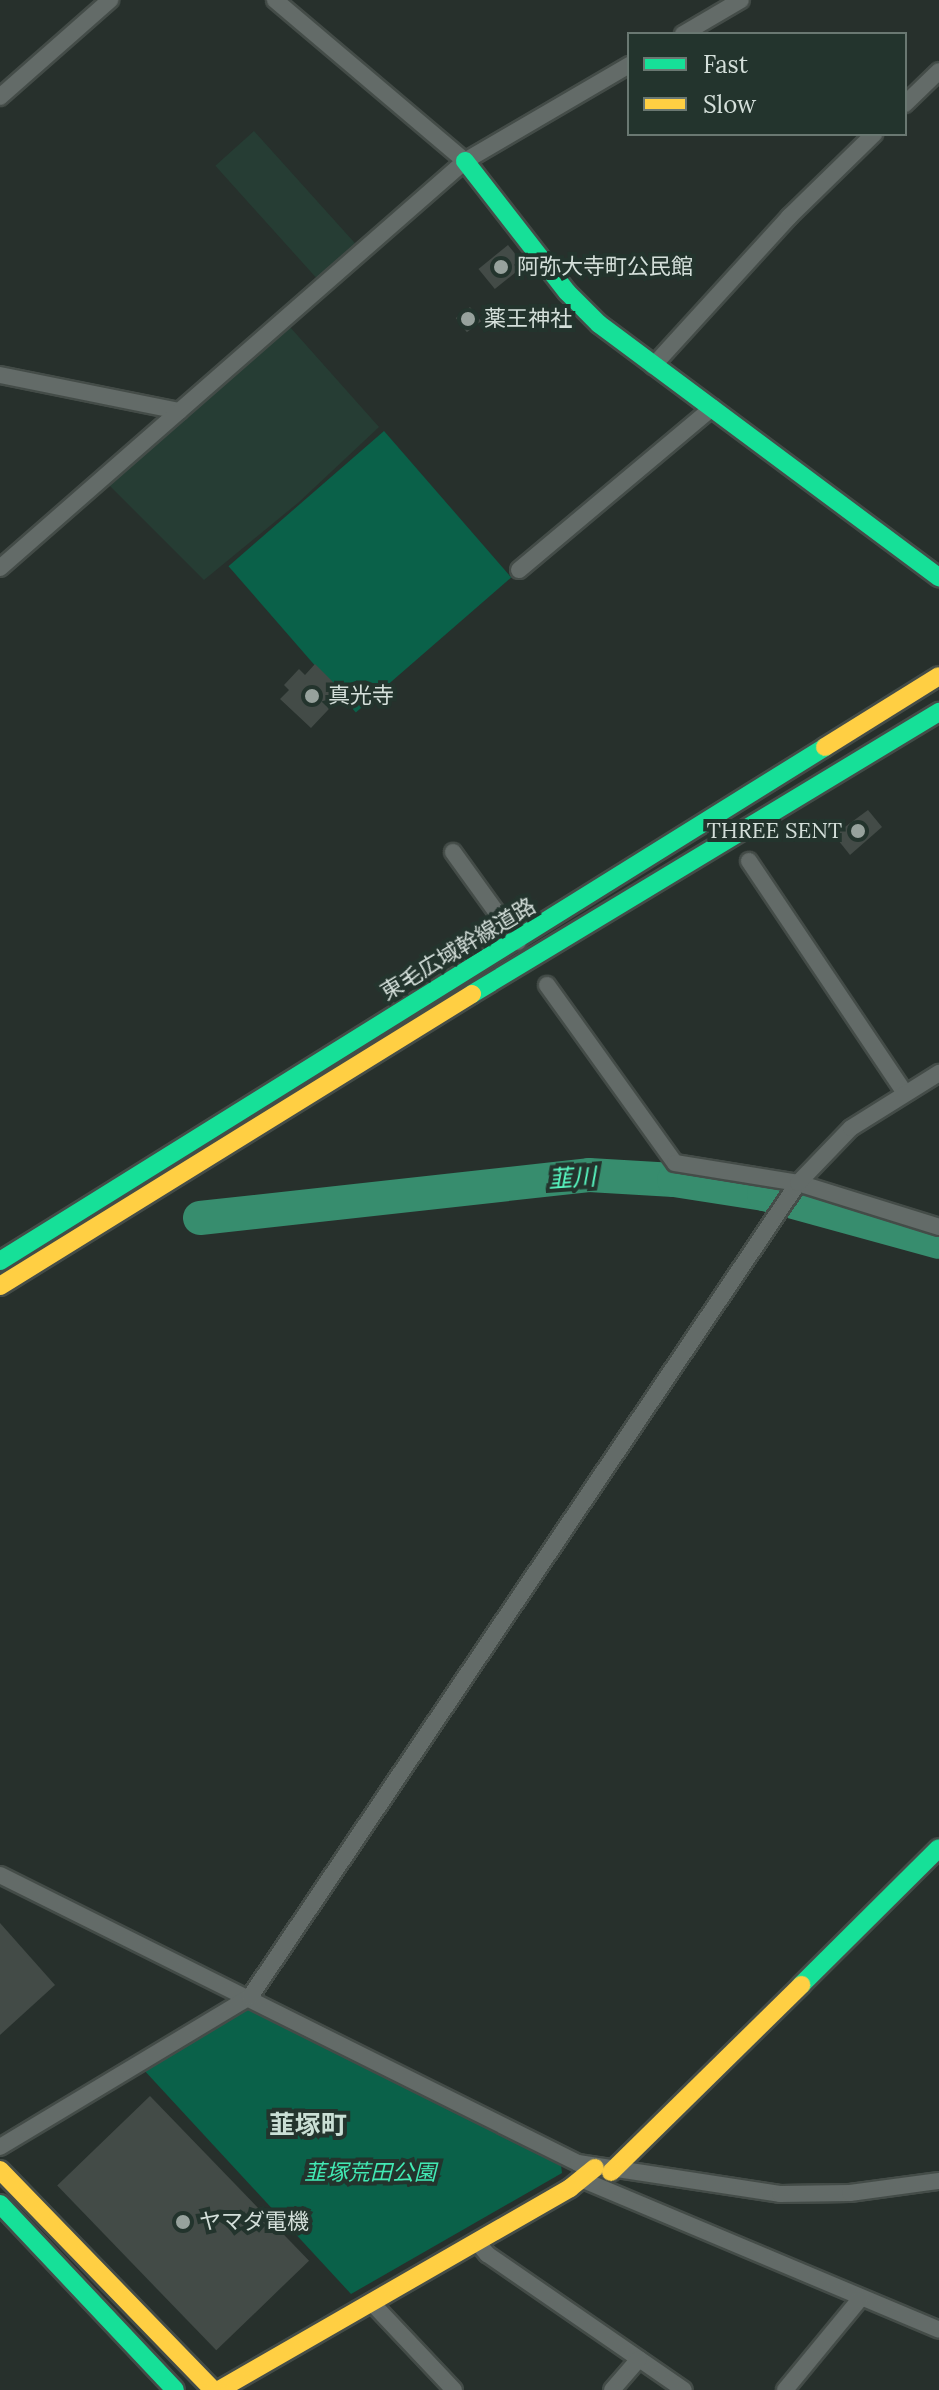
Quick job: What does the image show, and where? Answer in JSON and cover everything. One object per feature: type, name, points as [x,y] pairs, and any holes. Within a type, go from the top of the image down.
[{"type":"main road","points":[[465,161],[567,292],[653,366],[713,407],[939,576]]},
{"type":"main road","name":"東毛広域幹線道路","points":[[0,1261],[518,942],[939,676]]},
{"type":"main road","name":"東毛広域幹線道路","points":[[0,1286],[341,1073],[939,712]]},
{"type":"main road","points":[[219,2390],[596,2174],[627,2150],[939,1848]]},
{"type":"main road","points":[[0,2170],[213,2390]]},
{"type":"main road","points":[[0,2204],[175,2390]]},
{"type":"street","points":[[0,97],[110,0]]},
{"type":"street","points":[[275,0],[465,161]]},
{"type":"street","points":[[686,32],[741,0]]},
{"type":"street","points":[[0,568],[465,161],[627,66]]},
{"type":"street","points":[[907,102],[939,71]]},
{"type":"street","points":[[653,366],[789,217],[872,136]]},
{"type":"street","points":[[0,375],[179,411]]},
{"type":"street","points":[[519,570],[713,407]]},
{"type":"street","points":[[453,852],[518,942]]},
{"type":"street","points":[[749,861],[905,1093]]},
{"type":"street","points":[[547,985],[667,1157],[684,1167],[796,1186],[939,1227]]},
{"type":"street","points":[[0,2147],[250,1997],[796,1186],[832,1143],[939,1073]]},
{"type":"street","points":[[0,1875],[250,1997],[596,2174],[860,2299],[939,2330]]},
{"type":"street","points":[[596,2174],[780,2194],[850,2193],[939,2181]]},
{"type":"street","points":[[477,2242],[487,2254],[684,2390]]},
{"type":"street","points":[[785,2390],[860,2299]]},
{"type":"street","points":[[371,2302],[454,2390]]},
{"type":"street","points":[[612,2390],[639,2359]]},
{"type":"shaded area","points":[[254,131],[355,243],[316,278],[215,166]]},
{"type":"shaded area","points":[[290,327],[379,427],[299,502],[204,580],[107,483]]},
{"type":"green space","points":[[384,431],[511,577],[356,713],[229,566]]},
{"type":"green space","name":"韮塚荒田公園","points":[[251,2004],[561,2165],[562,2173],[351,2294],[143,2069]]},
{"type":"building","name":"阿弥大寺町公民館","points":[[508,245],[524,265],[495,289],[478,269]]},
{"type":"building","name":"薬王神社","points":[[470,307],[481,321],[467,332],[456,318]]},
{"type":"building","name":"真光寺","points":[[315,664],[344,693],[311,728],[280,699],[289,690],[284,685],[299,669],[305,675]]},
{"type":"building","points":[[868,810],[882,827],[850,855],[834,835]]},
{"type":"building","points":[[0,1923],[55,1985],[0,2035]]},
{"type":"building","name":"ヤマダ電機","points":[[150,2096],[309,2261],[216,2350],[57,2186]]},
{"type":"waterway","name":"韮川","points":[[200,1218],[589,1175],[674,1180],[764,1194],[939,1242]]},
{"type":"traffic: fast","points":[[465,161],[567,292],[599,324],[939,577]]},
{"type":"traffic: fast","points":[[472,994],[939,712]]},
{"type":"traffic: fast","points":[[0,1261],[825,747]]},
{"type":"traffic: fast","points":[[801,1985],[939,1848]]},
{"type":"traffic: fast","points":[[0,2204],[175,2390]]},
{"type":"traffic: slow","points":[[825,747],[939,676]]},
{"type":"traffic: slow","points":[[0,1286],[472,994]]},
{"type":"traffic: slow","points":[[611,2172],[801,1985]]},
{"type":"traffic: slow","points":[[219,2390],[570,2188],[595,2168]]},
{"type":"traffic: slow","points":[[0,2170],[213,2390]]},
{"type":"place","name":"阿弥大寺町公民館","points":[[501,267]]},
{"type":"place","name":"薬王神社","points":[[468,319]]},
{"type":"place","name":"真光寺","points":[[312,696]]},
{"type":"place","name":"THREE SENT","points":[[858,831]]},
{"type":"place","name":"ヤマダ電機","points":[[183,2222]]},
{"type":"district","name":"韮塚町","points":[[308,2125]]}]
